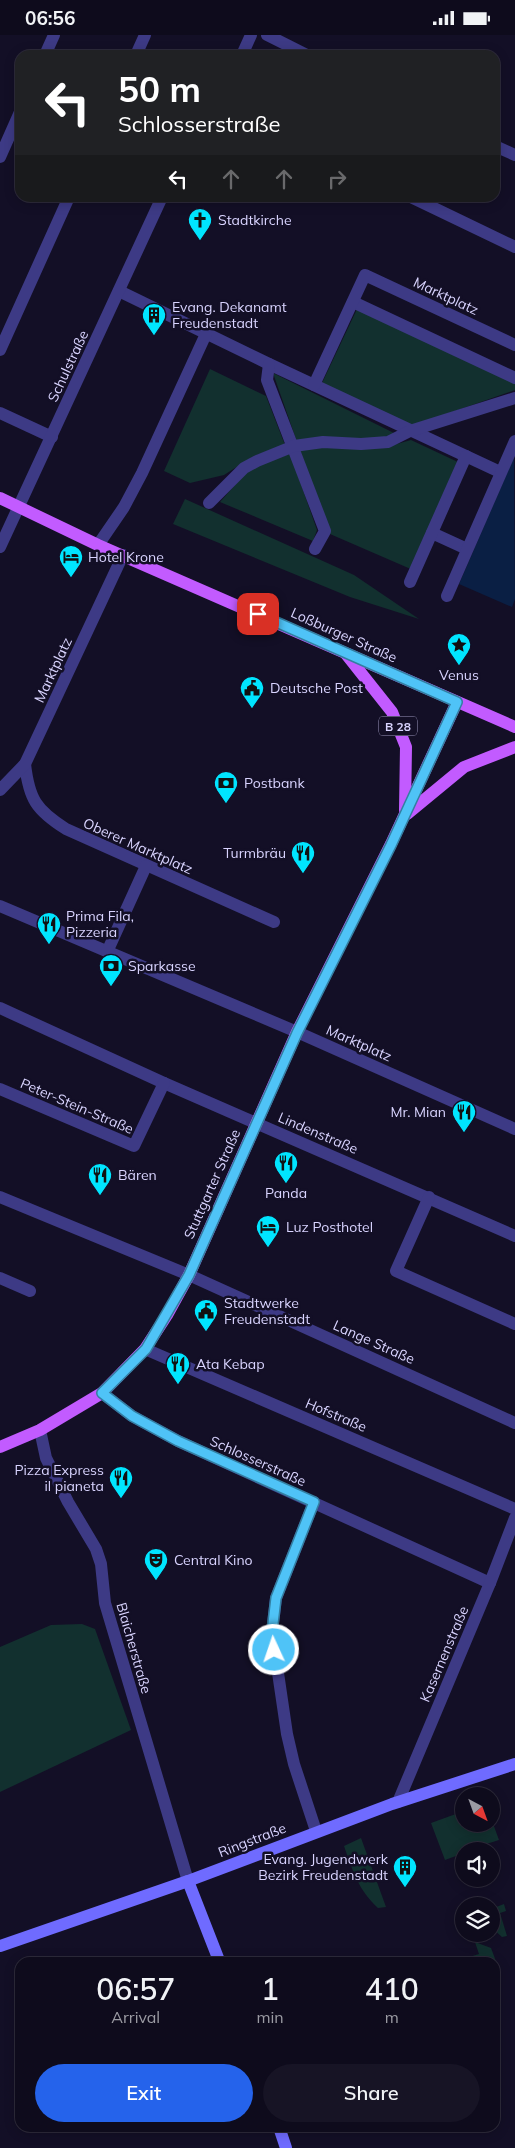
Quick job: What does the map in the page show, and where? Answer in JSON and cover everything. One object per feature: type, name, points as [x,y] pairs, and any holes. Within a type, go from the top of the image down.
[{"type":"main road","name":"Loßburger Straße","points":[[0,498],[98,545],[515,727]]},
{"type":"main road","name":"Stuttgarter Straße","points":[[346,653],[392,712],[406,747],[405,815]]},
{"type":"main road","name":"Stuttgarter Straße","points":[[0,1447],[40,1430],[102,1393],[146,1349],[189,1275],[297,1033],[405,815],[457,702]]},
{"type":"main road","name":"Stuttgarter Straße","points":[[405,815],[464,767],[515,747]]},
{"type":"street","points":[[48,50],[54,35]]},
{"type":"street","points":[[138,50],[145,35]]},
{"type":"street","points":[[244,50],[251,35]]},
{"type":"street","points":[[268,35],[297,50]]},
{"type":"street","points":[[0,157],[15,123]]},
{"type":"street","points":[[500,148],[515,155]]},
{"type":"street","points":[[0,350],[67,202]]},
{"type":"street","name":"Schulstraße","points":[[0,547],[160,202]]},
{"type":"street","points":[[422,202],[515,247]]},
{"type":"street","name":"Marktplatz","points":[[353,302],[365,275],[515,345]]},
{"type":"street","points":[[119,291],[269,365],[500,472]]},
{"type":"street","points":[[314,385],[353,302],[515,378]]},
{"type":"street","points":[[98,545],[124,507],[142,473],[206,334]]},
{"type":"street","points":[[269,365],[267,380],[294,447],[324,531],[315,549]]},
{"type":"street","points":[[209,503],[244,468],[294,447],[323,442],[361,444],[388,442],[410,431],[515,398]]},
{"type":"street","points":[[0,413],[52,437]]},
{"type":"street","points":[[447,596],[515,440]]},
{"type":"street","points":[[410,582],[466,456]]},
{"type":"street","points":[[432,533],[467,549]]},
{"type":"street","name":"Marktplatz","points":[[0,790],[25,764],[123,555]]},
{"type":"street","name":"Oberer Marktplatz","points":[[25,764],[31,798],[50,819],[66,829],[146,866],[274,922]]},
{"type":"street","points":[[107,952],[146,866]]},
{"type":"street","name":"Marktplatz","points":[[0,906],[515,1129]]},
{"type":"street","name":"Lindenstraße","points":[[0,1007],[164,1083],[515,1236]]},
{"type":"street","name":"Peter-Stein-Straße","points":[[0,1089],[134,1146],[164,1083]]},
{"type":"street","name":"Lange Straße","points":[[0,1197],[189,1275],[515,1423]]},
{"type":"street","points":[[428,1197],[396,1271],[515,1324]]},
{"type":"street","points":[[0,1279],[30,1291]]},
{"type":"street","name":"Hofstraße","points":[[146,1349],[515,1509]]},
{"type":"street","name":"Schlosserstraße","points":[[102,1393],[132,1416],[178,1441],[490,1583]]},
{"type":"street","name":"Blaicherstraße","points":[[40,1430],[46,1458],[68,1502],[96,1549],[101,1564],[105,1603],[188,1881]]},
{"type":"street","points":[[314,1502],[276,1598],[272,1632],[287,1734],[294,1764],[316,1831]]},
{"type":"street","name":"Kasernenstraße","points":[[398,1802],[490,1583],[515,1517]]},
{"type":"street","name":"Ringstraße","points":[[0,1946],[188,1881],[316,1831],[398,1802],[515,1764]]},
{"type":"street","points":[[188,1881],[218,1957]]},
{"type":"street","points":[[281,2132],[286,2148]]},
{"type":"green space","points":[[358,307],[515,382],[515,390],[418,424],[407,424],[322,383]]},
{"type":"green space","points":[[210,369],[266,396],[285,445],[254,456],[224,475],[190,483],[164,471]]},
{"type":"green space","points":[[273,373],[396,434],[386,438],[297,442]]},
{"type":"green space","points":[[411,440],[460,463],[413,570],[330,534],[300,450],[315,446],[386,447]]},
{"type":"green space","points":[[290,453],[317,530],[313,541],[220,502],[250,468]]},
{"type":"green space","points":[[185,499],[354,575],[419,619],[350,597],[173,524]]},
{"type":"green space","points":[[82,1624],[95,1629],[131,1730],[0,1792],[0,1647],[51,1625]]},
{"type":"green space","points":[[455,1814],[455,1833],[496,1833],[499,1840],[493,1842],[455,1842],[455,1856],[445,1860],[431,1823]]},
{"type":"green space","points":[[361,1838],[386,1907],[378,1908],[371,1901],[357,1880],[350,1864],[344,1846]]},
{"type":"green space","points":[[504,1904],[506,1911],[500,1913],[500,1906]]},
{"type":"green space","points":[[500,1913],[507,1936],[502,1937],[500,1935]]},
{"type":"green space","points":[[475,1942],[491,1948],[494,1957],[469,1957],[479,1954]]},
{"type":"water","points":[[514,457],[515,599],[512,607],[459,584]]},
{"type":"place","name":"Stadtkirche","points":[[200,241]]},
{"type":"place","name":"Evang. Dekanamt Freudenstadt","points":[[154,336]]},
{"type":"place","name":"Hotel Krone","points":[[71,578]]},
{"type":"place","name":"Venus","points":[[459,666]]},
{"type":"place","name":"Deutsche Post","points":[[252,709]]},
{"type":"place","name":"Postbank","points":[[226,804]]},
{"type":"place","name":"Turmbräu","points":[[303,874]]},
{"type":"place","name":"Prima Fila, Pizzeria","points":[[49,945]]},
{"type":"place","name":"Sparkasse","points":[[111,987]]},
{"type":"place","name":"Mr. Mian","points":[[464,1133]]},
{"type":"place","name":"Panda","points":[[286,1184]]},
{"type":"place","name":"Bären","points":[[100,1196]]},
{"type":"place","name":"Luz Posthotel","points":[[268,1248]]},
{"type":"place","name":"Stadtwerke Freudenstadt","points":[[206,1332]]},
{"type":"place","name":"Ata Kebap","points":[[178,1385]]},
{"type":"place","name":"Pizza Express il pianeta","points":[[121,1499]]},
{"type":"place","name":"Central Kino","points":[[156,1581]]},
{"type":"place","name":"Evang. Jugendwerk Bezirk Freudenstadt","points":[[405,1888]]},
{"type":"route","points":[[258,614],[457,702],[391,845],[297,1033],[189,1275],[146,1349],[102,1393],[132,1416],[178,1441],[314,1502],[276,1598],[272,1632],[274,1650]]}]
